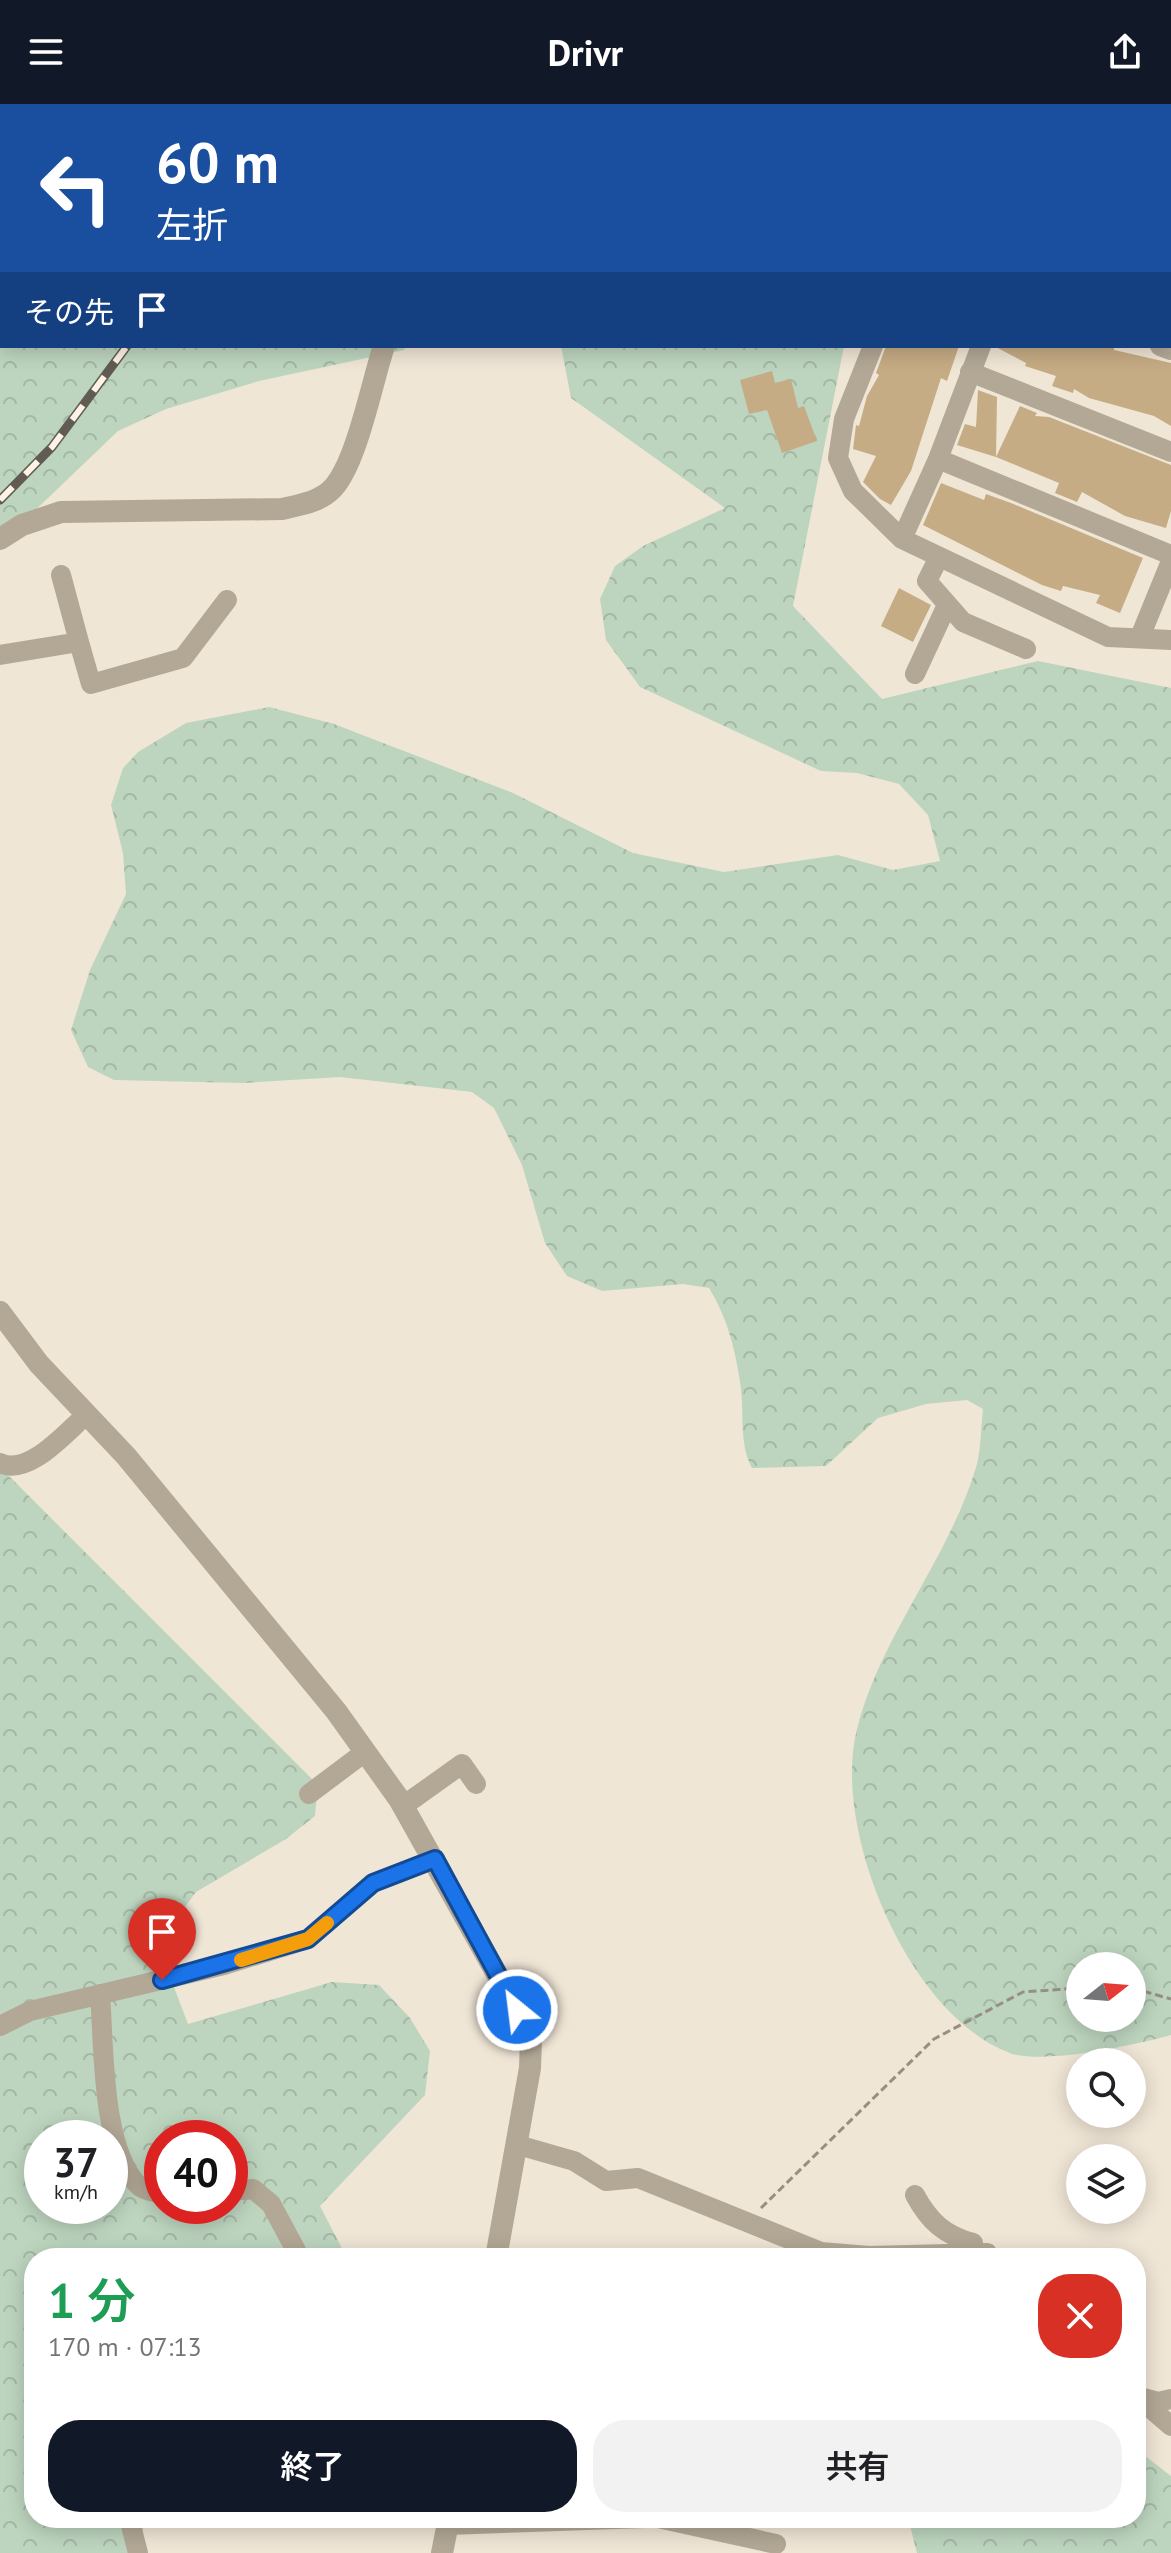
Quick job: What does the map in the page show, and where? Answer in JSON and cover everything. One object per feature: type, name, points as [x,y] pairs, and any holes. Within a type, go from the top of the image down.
[{"type":"street","points":[[0,539],[22,525],[61,512],[282,509],[313,502],[333,489],[348,464],[383,348]]},
{"type":"street","points":[[872,348],[844,419],[838,458],[853,491],[902,539],[1108,637],[1171,640]]},
{"type":"street","points":[[902,539],[938,459],[980,348]]},
{"type":"street","points":[[970,372],[1171,452]]},
{"type":"street","points":[[938,459],[1171,558],[1140,637]]},
{"type":"street","points":[[939,557],[927,581],[963,622],[1026,649]]},
{"type":"street","points":[[61,575],[91,684],[183,658],[227,600]]},
{"type":"street","points":[[915,674],[947,605]]},
{"type":"street","points":[[0,655],[79,642]]},
{"type":"street","points":[[0,1312],[39,1364],[87,1414],[186,1529],[336,1711],[403,1806],[435,1859],[531,2039],[518,2145],[498,2248]]},
{"type":"street","points":[[0,1463],[22,1464],[36,1457],[87,1414]]},
{"type":"street","points":[[309,1794],[365,1752]]},
{"type":"street","points":[[403,1806],[462,1764],[476,1784]]},
{"type":"street","points":[[0,2026],[30,2011],[224,1965],[308,1939],[373,1883],[435,1859]]},
{"type":"street","points":[[100,1994],[114,2133],[125,2166],[144,2189]]},
{"type":"street","points":[[518,2145],[574,2161],[606,2181],[638,2178],[811,2248]]},
{"type":"street","points":[[248,2189],[253,2189],[271,2204],[295,2248]]},
{"type":"street","points":[[915,2195],[937,2227],[953,2237],[973,2243],[976,2248]]},
{"type":"street","points":[[1146,2399],[1158,2402],[1171,2399]]},
{"type":"street","points":[[1146,2405],[1171,2426]]},
{"type":"street","points":[[132,2528],[138,2553]]},
{"type":"street","points":[[442,2553],[447,2528]]},
{"type":"street","points":[[703,2528],[776,2544]]},
{"type":"path","points":[[747,2222],[934,2039],[1023,1992],[1066,1989]]},
{"type":"path","points":[[1146,1992],[1171,1999]]},
{"type":"green space","points":[[0,348],[405,348],[259,381],[166,409],[118,431],[0,544]]},
{"type":"green space","points":[[561,348],[844,348],[793,606],[882,699],[1038,661],[1171,688],[1171,2035],[1113,2048],[1066,2048],[1066,2055],[1044,2057],[1010,2053],[973,2033],[940,2001],[910,1961],[886,1915],[867,1866],[856,1817],[852,1770],[857,1729],[882,1661],[965,1498],[977,1464],[983,1409],[967,1400],[926,1404],[878,1418],[826,1466],[752,1468],[745,1447],[733,1345],[721,1310],[709,1288],[683,1284],[602,1291],[567,1276],[545,1243],[522,1165],[494,1108],[472,1092],[340,1077],[242,1083],[114,1080],[88,1067],[71,1030],[90,970],[126,894],[123,853],[111,805],[123,768],[138,752],[186,723],[269,707],[334,724],[513,793],[633,853],[724,872],[838,855],[893,870],[940,861],[928,815],[899,784],[857,773],[821,771],[640,687],[606,640],[600,599],[615,566],[643,546],[725,508],[571,398]]},
{"type":"green space","points":[[0,1467],[318,1785],[315,1816],[286,1839],[196,1892],[173,1923],[166,1966],[188,2024],[332,1982],[379,1985],[410,2018],[430,2051],[425,2095],[320,2206],[342,2248],[24,2248],[24,2528],[143,2528],[134,2553],[0,2553]]},
{"type":"green space","points":[[1146,2457],[1171,2476],[1171,2553],[917,2553],[911,2528],[1146,2528]]},
{"type":"building","points":[[885,348],[958,348],[947,381],[941,378],[911,471],[891,505],[863,482],[876,456],[853,449],[856,425],[859,426],[867,396],[879,375],[876,373]]},
{"type":"building","points":[[998,348],[1114,348],[1171,363],[1171,426],[1154,416],[1089,398],[1074,389],[1073,393],[1052,386],[1056,376],[1025,366],[1026,363]]},
{"type":"building","points":[[772,371],[775,383],[791,379],[798,408],[804,406],[817,441],[782,453],[767,410],[749,414],[740,380]]},
{"type":"building","points":[[978,390],[997,397],[996,457],[957,445],[965,424],[976,427]]},
{"type":"building","points":[[1020,406],[1037,413],[1035,416],[1049,417],[1171,465],[1171,511],[1166,528],[1125,516],[1082,492],[1077,502],[1055,493],[1059,483],[996,457]]},
{"type":"building","points":[[941,483],[984,500],[986,494],[1011,503],[1143,558],[1120,613],[1096,603],[1100,595],[1063,586],[1061,591],[1042,585],[923,525]]},
{"type":"building","points":[[899,588],[931,605],[913,642],[881,626]]},
{"type":"railway","points":[[0,500],[52,447],[126,348]]},
{"type":"slow traffic","points":[[241,1960],[308,1939],[327,1923]]},
{"type":"route","points":[[162,1980],[308,1939],[373,1883],[435,1859],[517,2010]]}]
